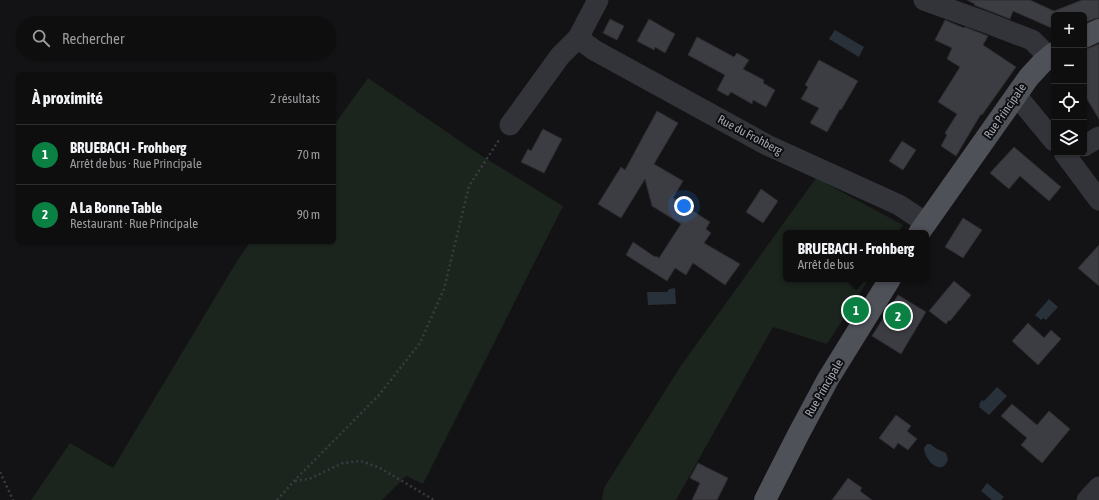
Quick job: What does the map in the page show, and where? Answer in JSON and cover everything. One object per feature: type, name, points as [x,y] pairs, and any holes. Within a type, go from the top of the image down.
[{"type":"main road","points":[[1087,36],[1099,30]]},
{"type":"main road","name":"Rue Principale","points":[[923,228],[1016,95],[1035,70],[1051,56]]},
{"type":"main road","name":"Rue Principale","points":[[765,500],[828,379],[888,282]]},
{"type":"street","points":[[510,125],[560,56],[578,38],[598,0]]},
{"type":"street","points":[[924,0],[1032,40],[1051,54]]},
{"type":"street","name":"Rue du Frohberg","points":[[578,38],[594,50],[767,145],[899,206],[923,228]]},
{"type":"street","points":[[1016,95],[1051,136]]},
{"type":"street","points":[[1087,144],[1099,137]]},
{"type":"street","points":[[1068,156],[1099,200]]},
{"type":"street","points":[[1088,500],[1099,487]]},
{"type":"path","points":[[277,500],[379,395],[420,343],[444,289],[469,186],[510,125]]},
{"type":"path","points":[[294,481],[309,478],[343,463],[361,461],[380,468],[434,500]]},
{"type":"path","points":[[0,472],[13,500]]},
{"type":"shaded area","points":[[835,30],[864,47],[859,57],[829,39]]},
{"type":"shaded area","points":[[368,78],[482,156],[563,206],[423,484],[406,476],[382,500],[31,500],[70,443],[113,468],[249,244],[336,244],[336,122]]},
{"type":"shaded area","points":[[816,178],[903,225],[900,230],[783,230],[783,282],[867,282],[827,344],[773,327],[676,500],[602,500],[604,488],[680,367]]},
{"type":"shaded area","points":[[675,288],[676,304],[648,305],[647,292],[667,292],[669,289]]},
{"type":"shaded area","points":[[1049,299],[1058,307],[1046,320],[1043,318],[1041,320],[1035,315]]},
{"type":"shaded area","points":[[997,387],[1007,396],[989,415],[979,407],[979,404],[982,400],[984,401]]},
{"type":"shaded area","points":[[927,444],[930,444],[946,453],[948,459],[946,464],[942,467],[934,466],[927,458],[925,453],[924,448]]},
{"type":"shaded area","points":[[987,483],[1004,497],[1001,500],[992,500],[981,491]]},
{"type":"building","points":[[967,0],[1030,0],[1054,11],[1082,0],[1099,0],[1099,18],[1087,22],[1087,12],[1051,12],[1051,28],[1013,11],[1010,19],[974,5],[975,4]]},
{"type":"building","points":[[610,19],[624,26],[617,40],[603,33]]},
{"type":"building","points":[[649,19],[675,34],[665,53],[655,47],[654,50],[637,41]]},
{"type":"building","points":[[945,20],[988,36],[983,45],[1016,67],[982,115],[981,114],[956,156],[941,146],[947,135],[945,133],[957,114],[938,102],[960,67],[947,59],[952,48],[935,40]]},
{"type":"building","points":[[697,37],[734,57],[737,53],[749,60],[743,69],[764,80],[763,83],[775,90],[766,107],[753,100],[752,104],[731,92],[728,96],[717,90],[725,75],[688,55]]},
{"type":"building","points":[[1099,44],[1099,119],[1087,99],[1087,48]]},
{"type":"building","points":[[819,60],[858,81],[827,132],[810,123],[819,108],[801,99],[808,87],[805,85]]},
{"type":"building","points":[[657,111],[678,123],[654,164],[683,181],[673,198],[710,222],[706,229],[711,233],[704,243],[740,264],[725,285],[693,263],[686,275],[675,268],[667,281],[626,255],[633,242],[655,257],[656,256],[659,258],[681,224],[652,206],[645,179],[621,218],[598,204],[621,167],[625,170]]},
{"type":"building","points":[[543,129],[562,139],[544,173],[521,162],[528,149],[531,151]]},
{"type":"building","points":[[902,141],[916,150],[903,170],[889,161]]},
{"type":"building","points":[[1014,147],[1061,187],[1049,201],[1020,176],[1009,189],[990,173]]},
{"type":"building","points":[[761,189],[778,201],[763,223],[746,212]]},
{"type":"building","points":[[963,218],[982,230],[963,258],[945,247]]},
{"type":"building","points":[[1099,245],[1099,286],[1078,268]]},
{"type":"building","points":[[954,281],[971,295],[946,324],[929,311]]},
{"type":"building","points":[[898,295],[926,312],[901,354],[872,336]]},
{"type":"building","points":[[1028,323],[1044,338],[1051,330],[1061,339],[1038,365],[1012,341]]},
{"type":"building","points":[[1012,404],[1037,425],[1049,411],[1070,429],[1042,463],[1021,445],[1027,438],[1001,416]]},
{"type":"building","points":[[896,415],[911,426],[907,431],[917,439],[908,450],[898,443],[894,449],[879,438]]},
{"type":"building","points":[[698,463],[728,478],[717,500],[692,500],[700,483],[690,478]]},
{"type":"building","points":[[848,478],[862,488],[860,491],[872,500],[832,500]]},
{"type":"place","name":"BRUEBACH - Frohberg","points":[[856,310]]},
{"type":"place","name":"A La Bonne Table","points":[[898,316]]}]
